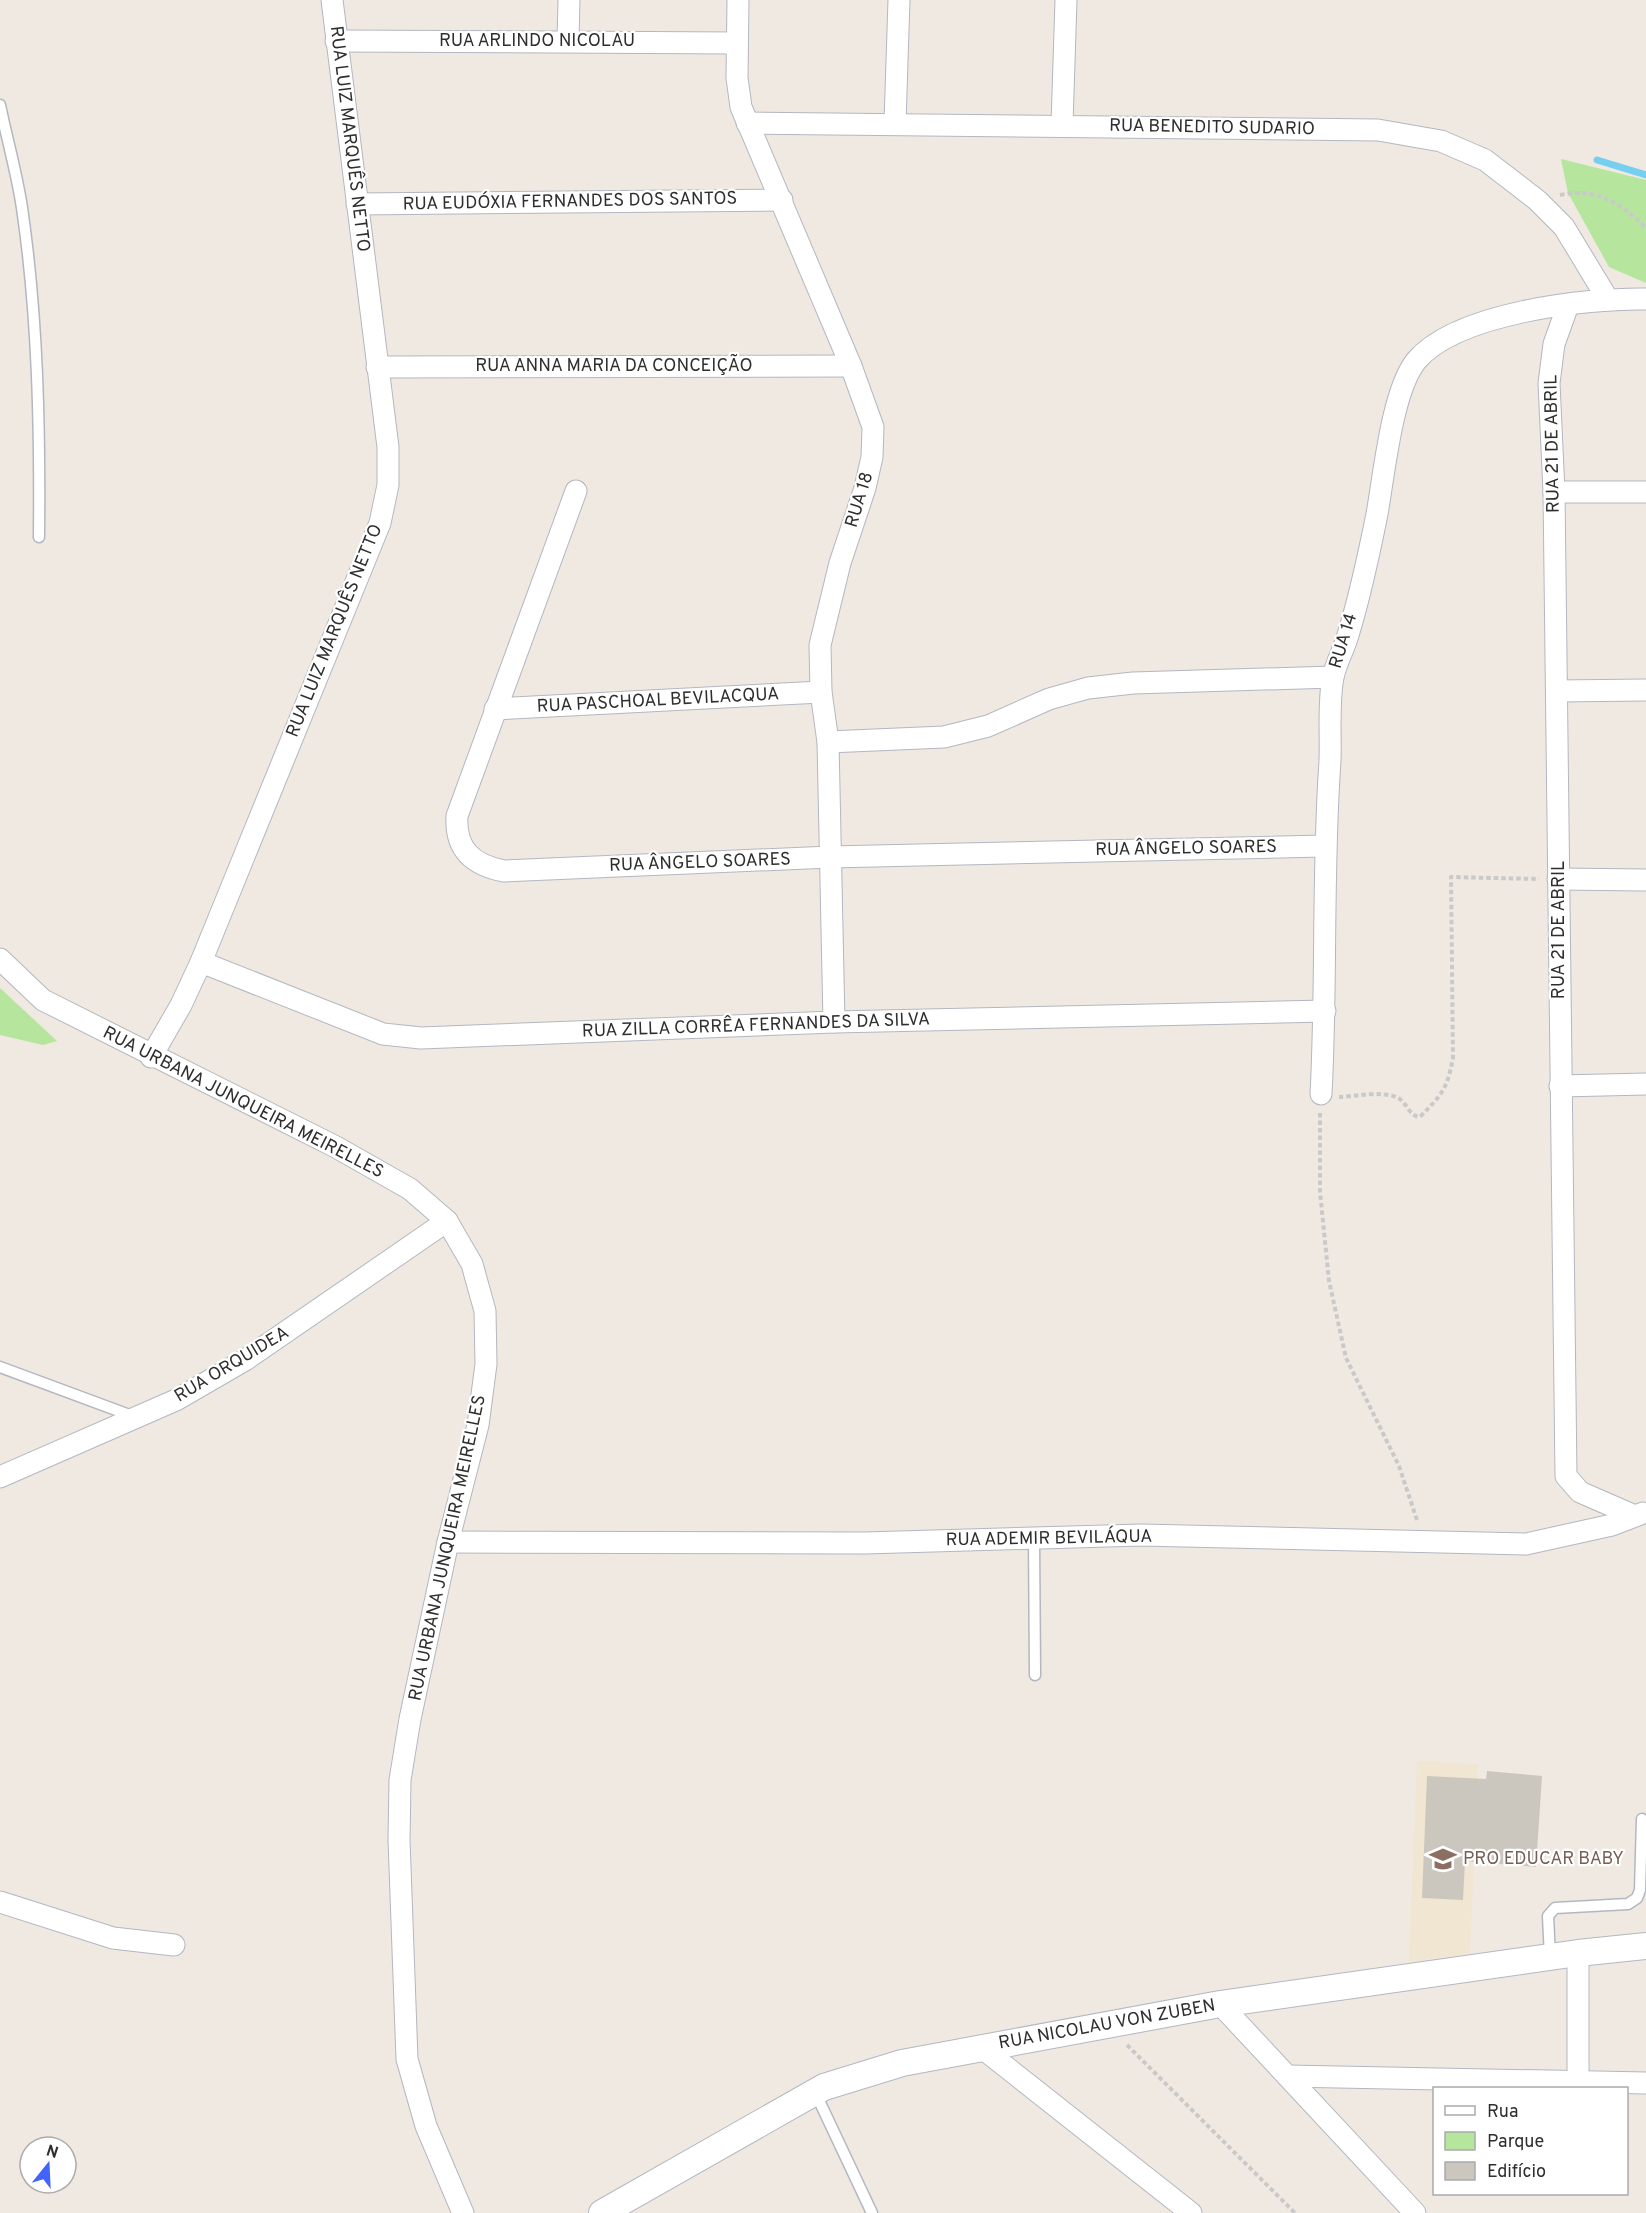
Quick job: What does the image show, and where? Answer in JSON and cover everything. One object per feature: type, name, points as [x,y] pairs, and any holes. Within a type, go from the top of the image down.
[{"type":"street","name":"RUA LUIZ MARQUÊS NETTO","points":[[151,1057],[181,1005],[201,962],[380,523],[388,485],[388,447],[376,367],[332,0]]},
{"type":"street","points":[[568,40],[569,0]]},
{"type":"street","name":"RUA 18","points":[[738,0],[738,94],[747,123],[782,200],[851,366],[873,428],[872,457],[865,489],[827,608],[820,645],[821,693],[828,742],[834,1022]]},
{"type":"street","points":[[895,123],[899,0]]},
{"type":"street","points":[[1062,125],[1066,0]]},
{"type":"street","name":"RUA ARLINDO NICOLAU","points":[[336,41],[568,40],[737,43]]},
{"type":"street","name":"RUA BENEDITO SUDARIO","points":[[747,123],[1378,130],[1441,141],[1485,160],[1537,200],[1575,243],[1607,298]]},
{"type":"street","name":"RUA EUDÓXIA FERNANDES DOS SANTOS","points":[[357,204],[782,200]]},
{"type":"street","name":"RUA 14","points":[[1321,1101],[1325,1011],[1324,846],[1333,677],[1348,633],[1373,536],[1397,409],[1404,384],[1416,361],[1449,335],[1495,318],[1607,298],[1646,299]]},
{"type":"street","name":"RUA 21 DE ABRIL","points":[[1568,305],[1554,344],[1549,383],[1554,492],[1566,1476],[1580,1492],[1641,1514]]},
{"type":"street","name":"RUA ANNA MARIA DA CONCEIÇÃO","points":[[376,367],[851,366]]},
{"type":"street","name":"RUA ÂNGELO SOARES","points":[[576,491],[457,816],[456,827],[465,850],[477,864],[504,871],[830,857],[1324,846]]},
{"type":"street","points":[[1554,492],[1646,492]]},
{"type":"street","points":[[828,742],[944,737],[988,726],[1050,699],[1088,688],[1133,683],[1333,677]]},
{"type":"street","points":[[1557,691],[1646,690]]},
{"type":"street","name":"RUA PASCHOAL BEVILACQUA","points":[[495,709],[821,693]]},
{"type":"street","points":[[1558,879],[1646,880]]},
{"type":"street","name":"RUA URBANA JUNQUEIRA MEIRELLES","points":[[0,959],[43,1000],[151,1057],[336,1147],[410,1189],[447,1221],[472,1264],[485,1311],[486,1364],[478,1425],[448,1542],[402,1770],[399,1840],[407,2059],[426,2126],[463,2213]]},
{"type":"street","name":"RUA ZILLA CORRÊA FERNANDES DA SILVA","points":[[201,962],[383,1034],[412,1037],[834,1022],[1325,1011]]},
{"type":"street","points":[[1560,1086],[1646,1084]]},
{"type":"street","name":"RUA ORQUIDEA","points":[[0,1477],[176,1400],[245,1360],[447,1221]]},
{"type":"street","name":"RUA ADEMIR BEVILÁQUA","points":[[448,1542],[865,1543],[1141,1535],[1526,1544],[1612,1525],[1641,1514]]},
{"type":"street","points":[[0,1902],[113,1938],[174,1945]]},
{"type":"street","name":"RUA NICOLAU VON ZUBEN","points":[[602,2213],[815,2092],[902,2063],[1220,2004],[1578,1953],[1646,1946]]},
{"type":"street","points":[[1578,1953],[1578,2081]]},
{"type":"street","points":[[1220,2004],[1415,2213]]},
{"type":"street","points":[[982,2048],[1191,2213]]},
{"type":"street","points":[[1288,2076],[1646,2083]]},
{"type":"lane","points":[[0,105],[22,208],[35,330],[40,424],[39,537]]},
{"type":"lane","points":[[0,1366],[136,1417]]},
{"type":"lane","points":[[1034,1539],[1035,1675]]},
{"type":"lane","points":[[1551,1957],[1548,1916],[1555,1908],[1628,1904],[1637,1898],[1640,1890],[1642,1820]]},
{"type":"lane","points":[[815,2092],[872,2213]]},
{"type":"path","points":[[1537,200],[1568,193],[1595,193],[1619,204],[1646,228]]},
{"type":"path","points":[[1321,1101],[1329,1107],[1334,1097],[1389,1095],[1398,1097],[1411,1113],[1420,1117],[1444,1092],[1448,1084],[1453,1058],[1451,877],[1558,879]]},
{"type":"path","points":[[1321,1101],[1320,1192],[1328,1270],[1346,1359],[1399,1466],[1425,1543]]},
{"type":"path","points":[[1108,2025],[1295,2213]]},
{"type":"shaded area","name":"PRO EDUCAR BABY","points":[[1417,1761],[1478,1764],[1470,1954],[1409,1962]]},
{"type":"green space","points":[[1561,159],[1646,180],[1646,283],[1609,267],[1568,193]]},
{"type":"green space","points":[[0,988],[57,1041],[43,1045],[0,1035]]},
{"type":"building","points":[[1487,1771],[1542,1776],[1536,1867],[1465,1861],[1463,1900],[1422,1898],[1427,1776],[1486,1779]]},
{"type":"waterway","points":[[1597,160],[1646,175]]},
{"type":"place","name":"PRO EDUCAR BABY","points":[[1443,1859]]}]
